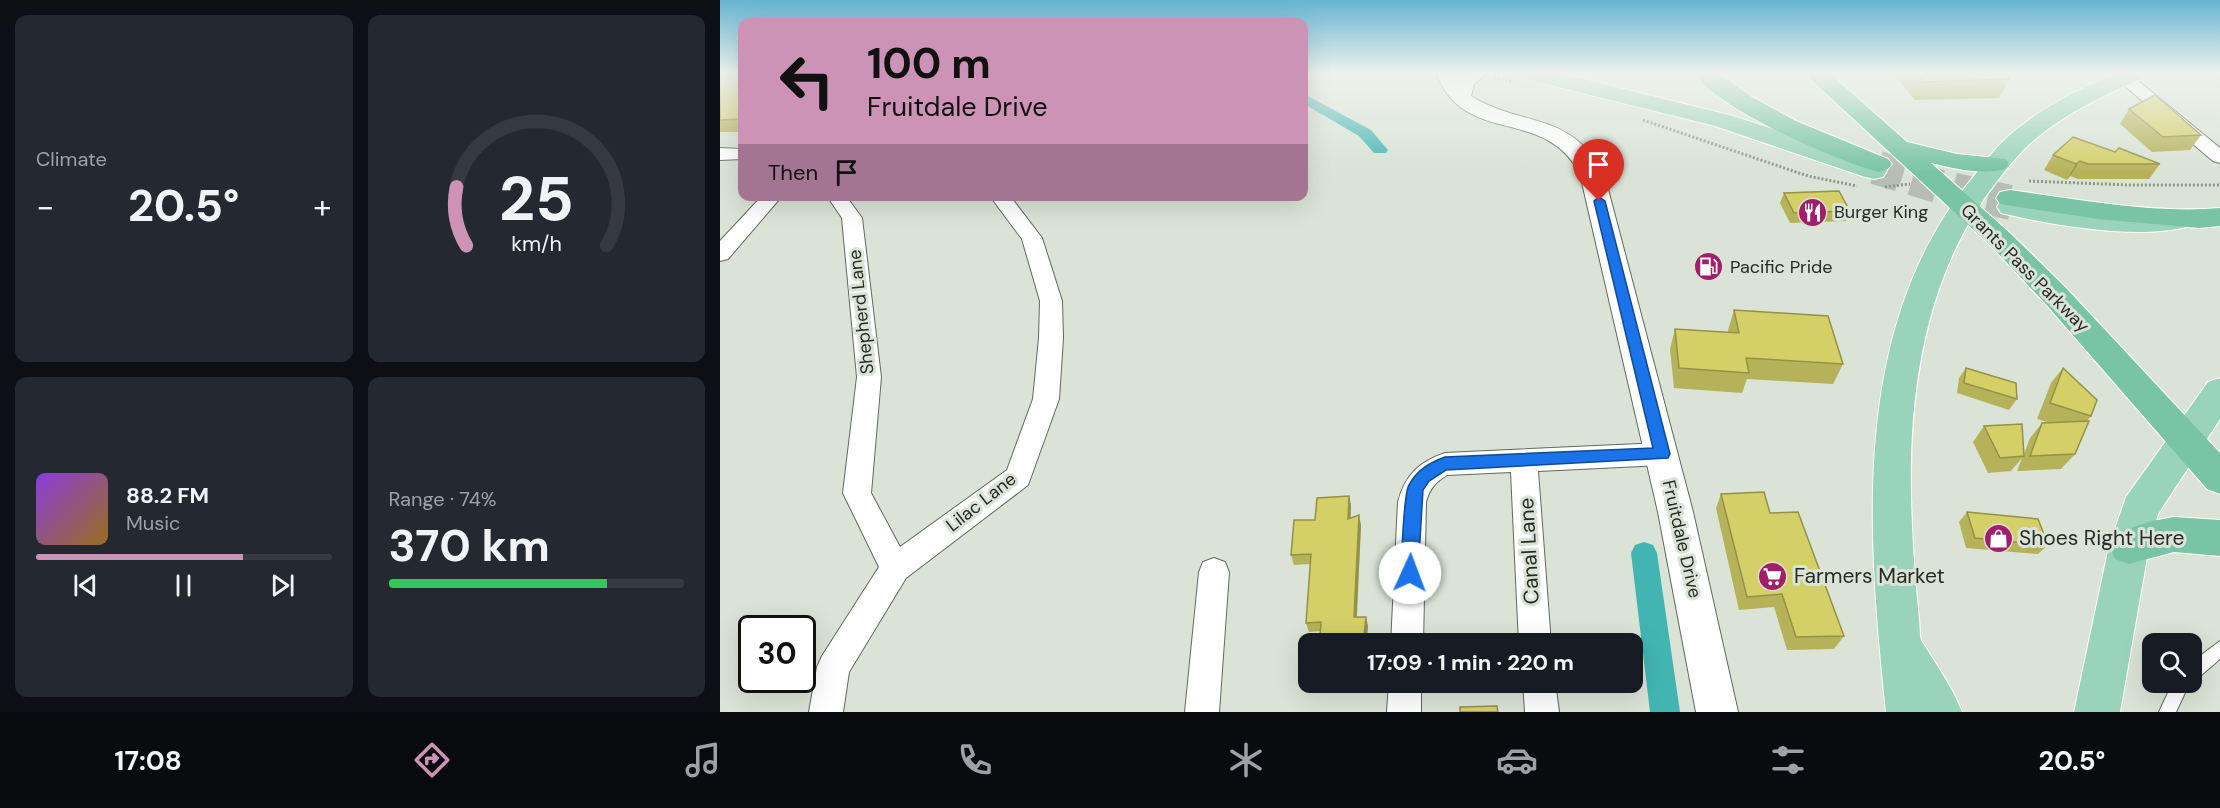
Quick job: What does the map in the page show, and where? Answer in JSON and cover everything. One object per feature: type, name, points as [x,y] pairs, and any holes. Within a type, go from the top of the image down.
[{"type":"highway","points":[[1752,106],[1808,136],[1877,167]]},
{"type":"highway","name":"Grants Pass Parkway","points":[[1853,106],[1964,205],[2055,296],[2220,478]]},
{"type":"highway","points":[[1900,148],[1957,162],[1996,164]]},
{"type":"highway","points":[[2129,546],[2157,535],[2174,533],[2196,533],[2220,538]]},
{"type":"main road","points":[[1667,106],[1724,120],[1877,167]]},
{"type":"main road","points":[[1909,712],[1899,638],[1890,530],[1892,459],[1898,394],[1905,354],[1927,275],[1951,224],[1996,164],[2012,147],[2037,126],[2070,106]]},
{"type":"main road","points":[[2010,203],[2129,222],[2154,223],[2209,218]]},
{"type":"main road","points":[[2097,712],[2129,546],[2140,509],[2220,391]]},
{"type":"main road","points":[[1899,638],[1939,712]]},
{"type":"street","name":"Fruitdale Drive","points":[[1471,106],[1560,136],[1578,150],[1589,166],[1595,181],[1662,454],[1706,642],[1717,712]]},
{"type":"street","points":[[2164,106],[2220,157]]},
{"type":"street","points":[[720,154],[738,154]]},
{"type":"street","points":[[720,254],[768,201]]},
{"type":"street","name":"Shepherd Lane","points":[[840,201],[852,218],[869,377],[857,493],[895,568]]},
{"type":"street","name":"Lilac Lane","points":[[826,712],[833,667],[895,568],[1018,477],[1046,399],[1051,338],[1051,302],[1032,238],[1003,201]]},
{"type":"street","points":[[1407,633],[1412,502],[1415,488],[1434,468],[1445,464],[1524,459],[1662,454]]},
{"type":"street","name":"Canal Lane","points":[[1524,459],[1534,633]]},
{"type":"street","points":[[1202,712],[1214,572]]},
{"type":"street","points":[[1404,712],[1405,693]]},
{"type":"street","points":[[1540,693],[1542,712]]},
{"type":"lane","points":[[2202,664],[2220,649]]},
{"type":"lane","points":[[2167,712],[2176,693]]},
{"type":"building","points":[[720,106],[738,106],[738,119],[720,120]]},
{"type":"building","points":[[2134,106],[2168,106],[2201,135],[2163,137],[2129,109]]},
{"type":"building","points":[[2073,137],[2115,152],[2119,148],[2160,164],[2088,164],[2080,161],[2076,164],[2053,155]]},
{"type":"building","points":[[1839,191],[1850,211],[1794,213],[1784,193]]},
{"type":"building","points":[[1734,310],[1828,316],[1843,364],[1746,358],[1749,373],[1679,368],[1675,329],[1739,333]]},
{"type":"building","points":[[1966,368],[2016,383],[2017,399],[1964,383]]},
{"type":"building","points":[[2063,368],[2097,400],[2091,416],[2050,403]]},
{"type":"building","points":[[2089,421],[2075,454],[2030,456],[2042,423]]},
{"type":"building","points":[[2022,424],[2024,456],[2000,458],[1984,426]]},
{"type":"building","points":[[1764,492],[1770,513],[1798,512],[1844,636],[1796,637],[1782,594],[1747,597],[1721,494]]},
{"type":"building","points":[[1349,496],[1348,519],[1359,515],[1354,617],[1366,617],[1364,633],[1320,633],[1321,622],[1306,623],[1311,554],[1291,555],[1294,520],[1315,520],[1317,498]]},
{"type":"building","points":[[1967,512],[2038,519],[2048,545],[1975,538]]},
{"type":"building","points":[[1497,706],[1498,712],[1460,712],[1460,707]]},
{"type":"waterway","points":[[1318,106],[1365,133],[1380,150]]},
{"type":"waterway","points":[[1644,553],[1665,712]]},
{"type":"tunnel","points":[[1879,164],[1946,184],[2010,198]]},
{"type":"tunnel","points":[[1874,171],[1944,192],[2011,207]]},
{"type":"place","name":"Burger King","points":[[1813,212]]},
{"type":"place","name":"Pacific Pride","points":[[1709,267]]},
{"type":"place","name":"Shoes Right Here","points":[[1998,538]]},
{"type":"place","name":"Farmers Market","points":[[1773,576]]},
{"type":"route","points":[[1410,573],[1412,502],[1415,488],[1434,468],[1445,464],[1524,459],[1662,454],[1599,201]]}]
